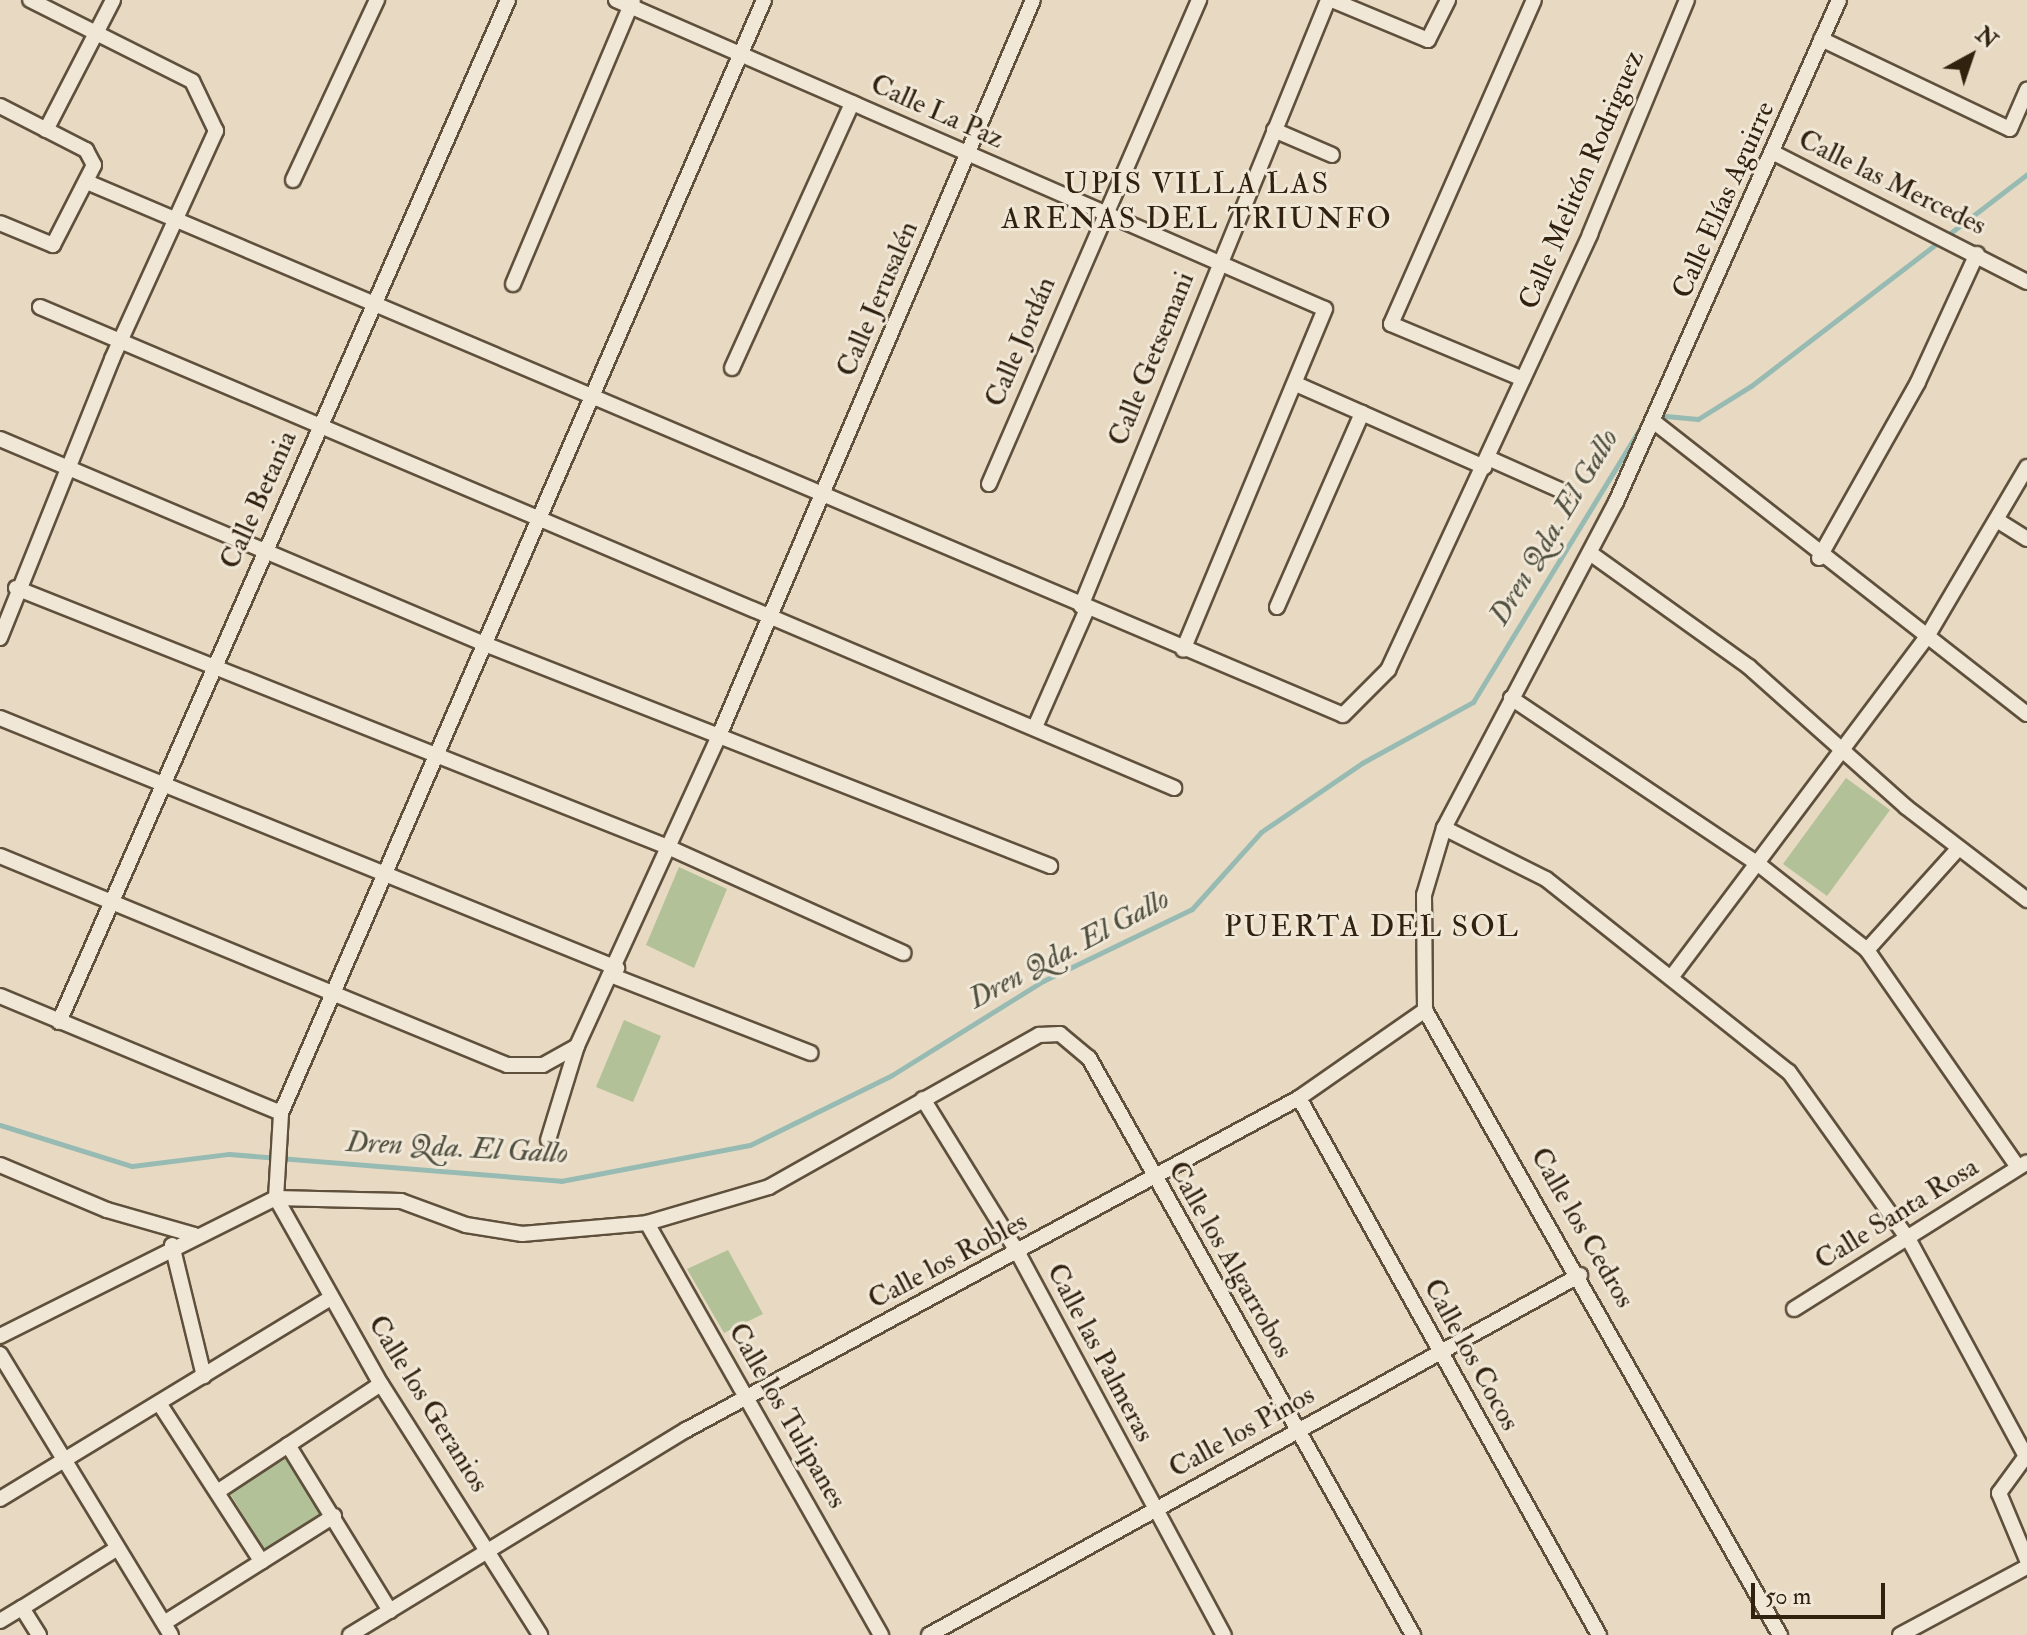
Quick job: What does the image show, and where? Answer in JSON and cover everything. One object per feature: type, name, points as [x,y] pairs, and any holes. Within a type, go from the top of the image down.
[{"type":"street","points":[[0,638],[72,470],[121,341],[213,146],[207,102],[192,81],[30,0]]},
{"type":"street","points":[[46,130],[113,0]]},
{"type":"street","points":[[293,180],[377,0]]},
{"type":"street","name":"Calle Betania","points":[[59,1022],[508,0]]},
{"type":"street","points":[[276,1198],[281,1113],[388,876],[764,0]]},
{"type":"street","name":"Calle Jerusalén","points":[[548,1140],[577,1046],[615,972],[718,738],[1033,0]]},
{"type":"street","name":"Calle Jordán","points":[[989,484],[1199,0]]},
{"type":"street","points":[[1330,0],[1428,40],[1448,0]]},
{"type":"street","name":"Calle Getsemani","points":[[1035,727],[1218,264],[1330,0]]},
{"type":"street","points":[[1523,379],[1391,324],[1534,0]]},
{"type":"street","name":"Calle Melitón Rodriguez","points":[[1183,650],[1343,715],[1388,670],[1486,463],[1687,0]]},
{"type":"street","name":"Calle Elías Aguirre","points":[[1590,553],[1774,153],[1839,0]]},
{"type":"street","points":[[513,284],[626,2]]},
{"type":"street","name":"Calle La Paz","points":[[626,2],[1325,309],[1296,384]]},
{"type":"street","points":[[1821,39],[2010,129],[2027,90]]},
{"type":"street","points":[[732,368],[852,103]]},
{"type":"street","points":[[0,106],[91,153],[87,182],[53,245],[0,223]]},
{"type":"street","points":[[1274,130],[1332,155]]},
{"type":"street","name":"Calle las Mercedes","points":[[1774,153],[2027,282]]},
{"type":"street","points":[[87,182],[371,308],[1183,650],[1296,384],[1562,491]]},
{"type":"street","points":[[1819,558],[1918,382],[1977,254]]},
{"type":"street","points":[[40,307],[1174,788]]},
{"type":"street","points":[[1277,607],[1362,413]]},
{"type":"street","points":[[1653,421],[1819,558],[1928,635],[2027,714]]},
{"type":"street","points":[[0,439],[487,645],[1050,866]]},
{"type":"street","points":[[1673,975],[1838,749],[1928,635],[2000,522],[2027,467]]},
{"type":"street","points":[[2000,522],[2027,539]]},
{"type":"street","points":[[1590,553],[1749,667],[1838,749],[2027,900]]},
{"type":"street","name":"Calle los Cedros","points":[[1590,553],[1444,828],[1424,895],[1425,1010],[1580,1275],[1780,1635]]},
{"type":"street","points":[[19,589],[438,760],[670,848],[904,953]]},
{"type":"street","points":[[1511,698],[1757,863],[1867,950],[2022,1164]]},
{"type":"street","points":[[0,718],[810,1053]]},
{"type":"street","points":[[1444,828],[1546,879],[1673,975],[1789,1072],[1909,1240],[2026,1456],[1999,1493],[2027,1560]]},
{"type":"street","points":[[1867,950],[1959,848]]},
{"type":"street","points":[[0,856],[507,1065],[543,1065],[577,1046]]},
{"type":"street","points":[[0,996],[281,1113]]},
{"type":"street","name":"Calle los Robles","points":[[350,1635],[488,1547],[746,1397],[1018,1253],[1299,1098],[1425,1010]]},
{"type":"street","name":"Calle los Algarrobos","points":[[923,1099],[1039,1035],[1070,1039],[1089,1058],[1153,1180],[1413,1635]]},
{"type":"street","name":"Calle los Cocos","points":[[1299,1098],[1599,1635]]},
{"type":"street","points":[[0,1336],[172,1245],[276,1198],[401,1201],[466,1225],[522,1234],[647,1223],[769,1187],[923,1099]]},
{"type":"street","name":"Calle las Palmeras","points":[[923,1099],[1018,1253],[1153,1511],[1224,1635]]},
{"type":"street","name":"Calle Santa Rosa","points":[[1794,1309],[1909,1240],[2022,1164]]},
{"type":"street","points":[[0,1165],[107,1210],[194,1235]]},
{"type":"street","name":"Calle los Geranios","points":[[276,1198],[381,1384],[488,1547],[540,1635]]},
{"type":"street","name":"Calle los Tulipanes","points":[[647,1223],[881,1635]]},
{"type":"street","points":[[172,1245],[204,1376]]},
{"type":"street","name":"Calle los Pinos","points":[[929,1635],[1580,1275]]},
{"type":"street","points":[[0,1499],[331,1298]]},
{"type":"street","points":[[0,1354],[116,1549],[168,1629],[262,1562],[334,1516]]},
{"type":"street","points":[[217,1492],[381,1384]]},
{"type":"street","points":[[159,1403],[262,1562]]},
{"type":"street","points":[[288,1445],[390,1611]]},
{"type":"street","points":[[0,1621],[116,1549]]},
{"type":"street","points":[[1900,1635],[2027,1567]]},
{"type":"street","points":[[22,1608],[39,1635]]},
{"type":"green space","points":[[1846,778],[1890,810],[1827,896],[1783,864]]},
{"type":"green space","points":[[679,867],[727,889],[694,968],[646,945]]},
{"type":"green space","points":[[624,1020],[661,1036],[633,1102],[596,1087]]},
{"type":"green space","points":[[728,1250],[763,1314],[724,1333],[687,1269]]},
{"type":"green space","points":[[288,1453],[326,1513],[266,1552],[229,1492]]},
{"type":"waterway","name":"Dren Qda. El Gallo","points":[[1655,415],[1698,419],[1751,386],[2027,174]]},
{"type":"waterway","name":"Dren Qda. El Gallo","points":[[0,1125],[132,1166],[229,1154],[561,1181],[750,1145],[892,1075],[1043,981],[1192,909],[1261,832],[1362,763],[1473,702],[1645,420]]},
{"type":"district","name":"UPIS VILLA LAS ARENAS DEL TRIUNFO","points":[[1197,201]]},
{"type":"district","name":"PUERTA DEL SOL","points":[[1372,927]]}]
